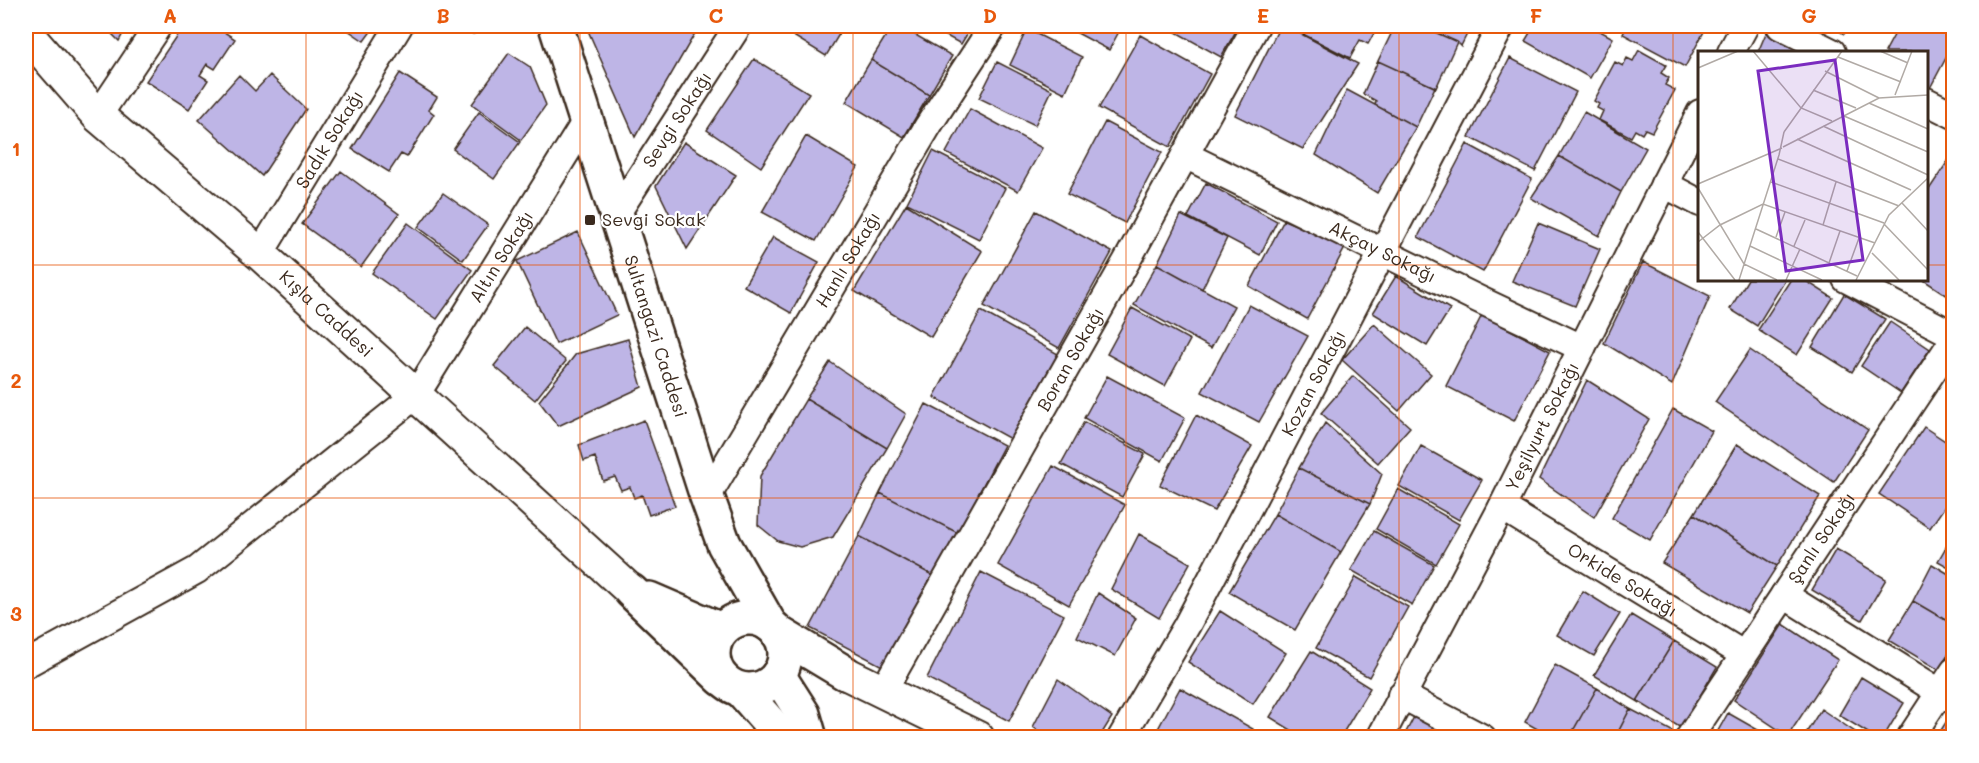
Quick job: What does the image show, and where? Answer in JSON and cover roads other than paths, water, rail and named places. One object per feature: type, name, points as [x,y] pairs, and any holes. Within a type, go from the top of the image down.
[{"type":"main road","name":"Sultangazi Caddesi","points":[[556,26],[707,497],[724,544],[783,643],[785,654],[781,670],[803,714],[810,738]]},
{"type":"main road","name":"Sultangazi Caddesi","points":[[724,544],[725,627],[715,640],[712,650],[713,661],[732,685],[777,731],[779,738]]},
{"type":"main road","name":"Kışla Caddesi","points":[[631,591],[725,627]]},
{"type":"main road","name":"Kışla Caddesi","points":[[631,591],[732,685]]},
{"type":"main road","points":[[725,627],[739,619],[750,618],[774,628],[845,673]]},
{"type":"main road","points":[[732,685],[752,690],[762,688],[781,670],[845,673]]},
{"type":"street","points":[[98,116],[158,26]]},
{"type":"street","name":"Sadık Sokağı","points":[[260,254],[399,26]]},
{"type":"street","name":"Sevgi Sokağı","points":[[617,213],[738,26]]},
{"type":"street","name":"Hanlı Sokağı","points":[[707,497],[928,126],[993,26]]},
{"type":"street","name":"Boran Sokağı","points":[[883,691],[1256,26]]},
{"type":"street","name":"Kozan Sokağı","points":[[1121,738],[1186,625],[1501,26]]},
{"type":"street","points":[[1732,51],[1745,26]]},
{"type":"street","points":[[1780,26],[1830,51]]},
{"type":"street","name":"Kışla Caddesi","points":[[26,33],[98,116],[260,254],[631,591]]},
{"type":"street","points":[[1928,102],[1953,115]]},
{"type":"street","name":"Yeşilyurt Sokağı","points":[[1380,738],[1502,507],[1698,117]]},
{"type":"street","name":"Altın Sokağı","points":[[26,664],[197,570],[416,396],[587,119]]},
{"type":"street","name":"Akçay Sokağı","points":[[1185,155],[1582,348]]},
{"type":"street","points":[[1664,184],[1698,202]]},
{"type":"street","points":[[1848,280],[1953,337]]},
{"type":"street","name":"Şanlı Sokağı","points":[[1689,738],[1953,337]]},
{"type":"street","name":"Orkide Sokağı","points":[[1502,507],[1743,654]]},
{"type":"street","points":[[1785,595],[1949,688],[1910,738]]},
{"type":"street","points":[[845,673],[978,738]]},
{"type":"street","points":[[1401,695],[1482,738]]},
{"type":"place","name":"Sevgi Sokak","points":[[590,220]]}]
